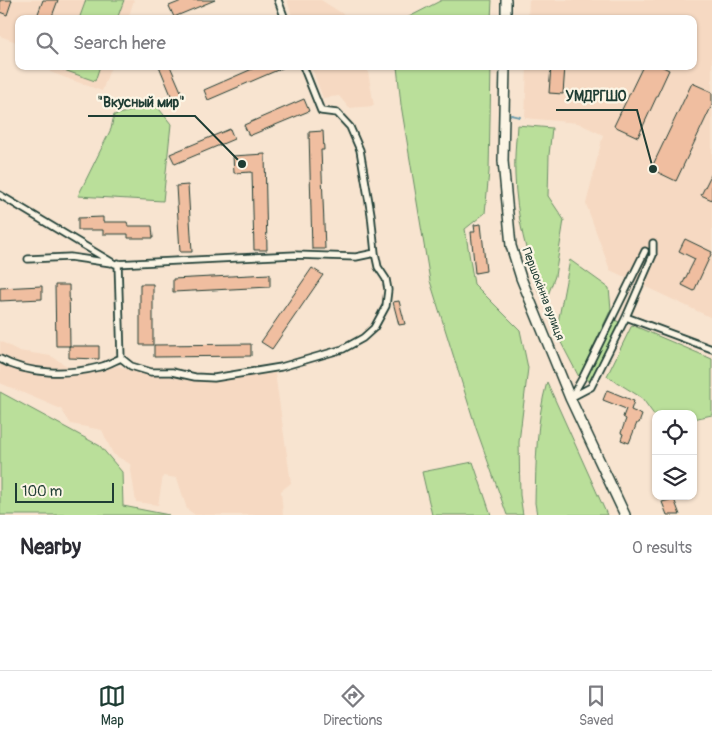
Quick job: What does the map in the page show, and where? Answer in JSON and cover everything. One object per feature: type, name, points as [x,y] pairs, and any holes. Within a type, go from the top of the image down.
[{"type":"highway","points":[[506,0],[506,15]]},
{"type":"highway","name":"Першокінна вулиця","points":[[505,70],[503,161],[511,246],[521,278],[570,398],[625,515]]},
{"type":"street","points":[[278,0],[284,15]]},
{"type":"street","points":[[120,358],[131,366],[151,372],[172,372],[195,377],[214,378],[281,367],[343,349],[363,338],[374,328],[386,306],[388,290],[386,279],[378,267],[375,253],[371,214],[360,150],[350,126],[337,113],[321,111],[305,70]]},
{"type":"street","points":[[0,195],[117,263]]},
{"type":"street","points":[[570,398],[591,387],[626,317],[653,255],[653,243]]},
{"type":"street","points":[[570,398],[588,369],[646,251]]},
{"type":"street","points":[[28,259],[70,257],[117,263],[296,255],[356,256],[375,253]]},
{"type":"street","points":[[117,263],[120,358]]},
{"type":"street","points":[[626,317],[712,349]]},
{"type":"street","points":[[0,359],[33,371],[68,372],[101,367],[120,358]]},
{"type":"shaded area","points":[[0,0],[134,0],[129,15],[15,15],[15,42],[0,36]]},
{"type":"shaded area","points":[[287,0],[321,0],[343,15],[292,15]]},
{"type":"shaded area","points":[[529,0],[712,0],[712,318],[610,270],[586,204],[603,135],[578,123],[525,118],[527,70],[697,70],[697,15],[528,15]]},
{"type":"shaded area","points":[[51,70],[110,70],[102,91],[50,72]]},
{"type":"shaded area","points":[[312,70],[368,70],[374,106],[349,108],[339,96],[323,98]]},
{"type":"shaded area","points":[[0,341],[19,351],[51,356],[78,373],[117,366],[142,373],[205,382],[275,373],[291,483],[281,491],[283,515],[195,515],[187,509],[177,478],[163,476],[158,505],[136,502],[130,464],[113,454],[102,430],[71,424],[61,409],[0,383]]},
{"type":"green space","points":[[86,0],[124,0],[118,15],[80,15]]},
{"type":"green space","points":[[442,0],[492,0],[491,15],[413,15]]},
{"type":"green space","points":[[64,70],[99,70],[95,81]]},
{"type":"green space","points":[[397,70],[491,70],[489,172],[485,213],[465,229],[474,284],[520,330],[528,368],[519,442],[520,495],[523,515],[507,515],[476,428],[430,281],[401,105]]},
{"type":"green space","points":[[156,105],[171,124],[163,201],[78,196],[111,129],[114,115]]},
{"type":"green space","points":[[517,125],[552,128],[548,196],[564,220],[555,276],[548,295],[539,293],[526,250],[520,220],[515,169]]},
{"type":"green space","points":[[570,260],[609,288],[611,309],[579,377],[556,333]]},
{"type":"green space","points":[[615,320],[619,322],[590,381],[586,379]]},
{"type":"green space","points":[[632,325],[712,359],[712,415],[697,418],[697,410],[652,410],[652,412],[642,398],[607,376]]},
{"type":"green space","points":[[547,382],[607,515],[537,515],[535,503],[537,442]]},
{"type":"green space","points":[[0,392],[100,446],[122,472],[123,506],[169,515],[0,515]]},
{"type":"green space","points":[[473,462],[491,515],[432,515],[422,472]]},
{"type":"building","points":[[0,0],[12,0],[7,15],[0,12]]},
{"type":"building","points":[[43,0],[58,0],[52,15],[37,15]]},
{"type":"building","points":[[184,0],[215,0],[179,15],[173,15],[169,6]]},
{"type":"building","points":[[161,70],[172,70],[183,96],[173,100]]},
{"type":"building","points":[[250,70],[278,70],[208,100],[204,90]]},
{"type":"building","points":[[551,70],[565,70],[563,94],[549,93]]},
{"type":"building","points":[[641,70],[669,70],[638,137],[614,126]]},
{"type":"building","points":[[692,83],[712,92],[712,105],[676,181],[651,169]]},
{"type":"building","points":[[304,99],[309,111],[249,136],[244,125]]},
{"type":"building","points":[[230,129],[234,139],[175,164],[170,154]]},
{"type":"building","points":[[323,131],[324,150],[321,150],[325,249],[312,249],[309,132]]},
{"type":"building","points":[[265,154],[267,250],[254,250],[252,172],[234,173],[233,156]]},
{"type":"building","points":[[712,173],[712,200],[701,195]]},
{"type":"building","points":[[188,185],[192,252],[180,252],[176,186]]},
{"type":"building","points":[[103,217],[103,222],[127,222],[128,226],[152,226],[153,238],[128,238],[128,234],[103,234],[103,230],[78,230],[78,218]]},
{"type":"building","points":[[481,224],[486,271],[475,273],[471,232],[475,232],[474,225]]},
{"type":"building","points":[[685,239],[712,252],[694,291],[682,285],[695,259],[679,251]]},
{"type":"building","points":[[312,268],[323,275],[272,349],[261,342]]},
{"type":"building","points":[[270,274],[270,287],[173,292],[173,279]]},
{"type":"building","points":[[140,284],[153,284],[153,345],[140,345]]},
{"type":"building","points":[[55,285],[69,285],[70,346],[56,346]]},
{"type":"building","points":[[42,286],[42,299],[0,301],[0,288]]},
{"type":"building","points":[[399,301],[405,324],[399,325],[393,302]]},
{"type":"building","points":[[251,344],[251,356],[154,357],[154,345]]},
{"type":"building","points":[[69,346],[99,346],[99,359],[69,358]]},
{"type":"building","points":[[607,390],[634,401],[631,410],[642,415],[629,443],[621,440],[623,434],[621,433],[626,419],[623,417],[626,409],[603,400]]},
{"type":"building","points":[[674,500],[680,515],[667,515],[662,502]]},
{"type":"waterway","points":[[511,115],[520,117]]},
{"type":"place","name":"\"Вкусный мир\"","points":[[242,164]]},
{"type":"place","name":"УМДРГШО","points":[[653,169]]}]
